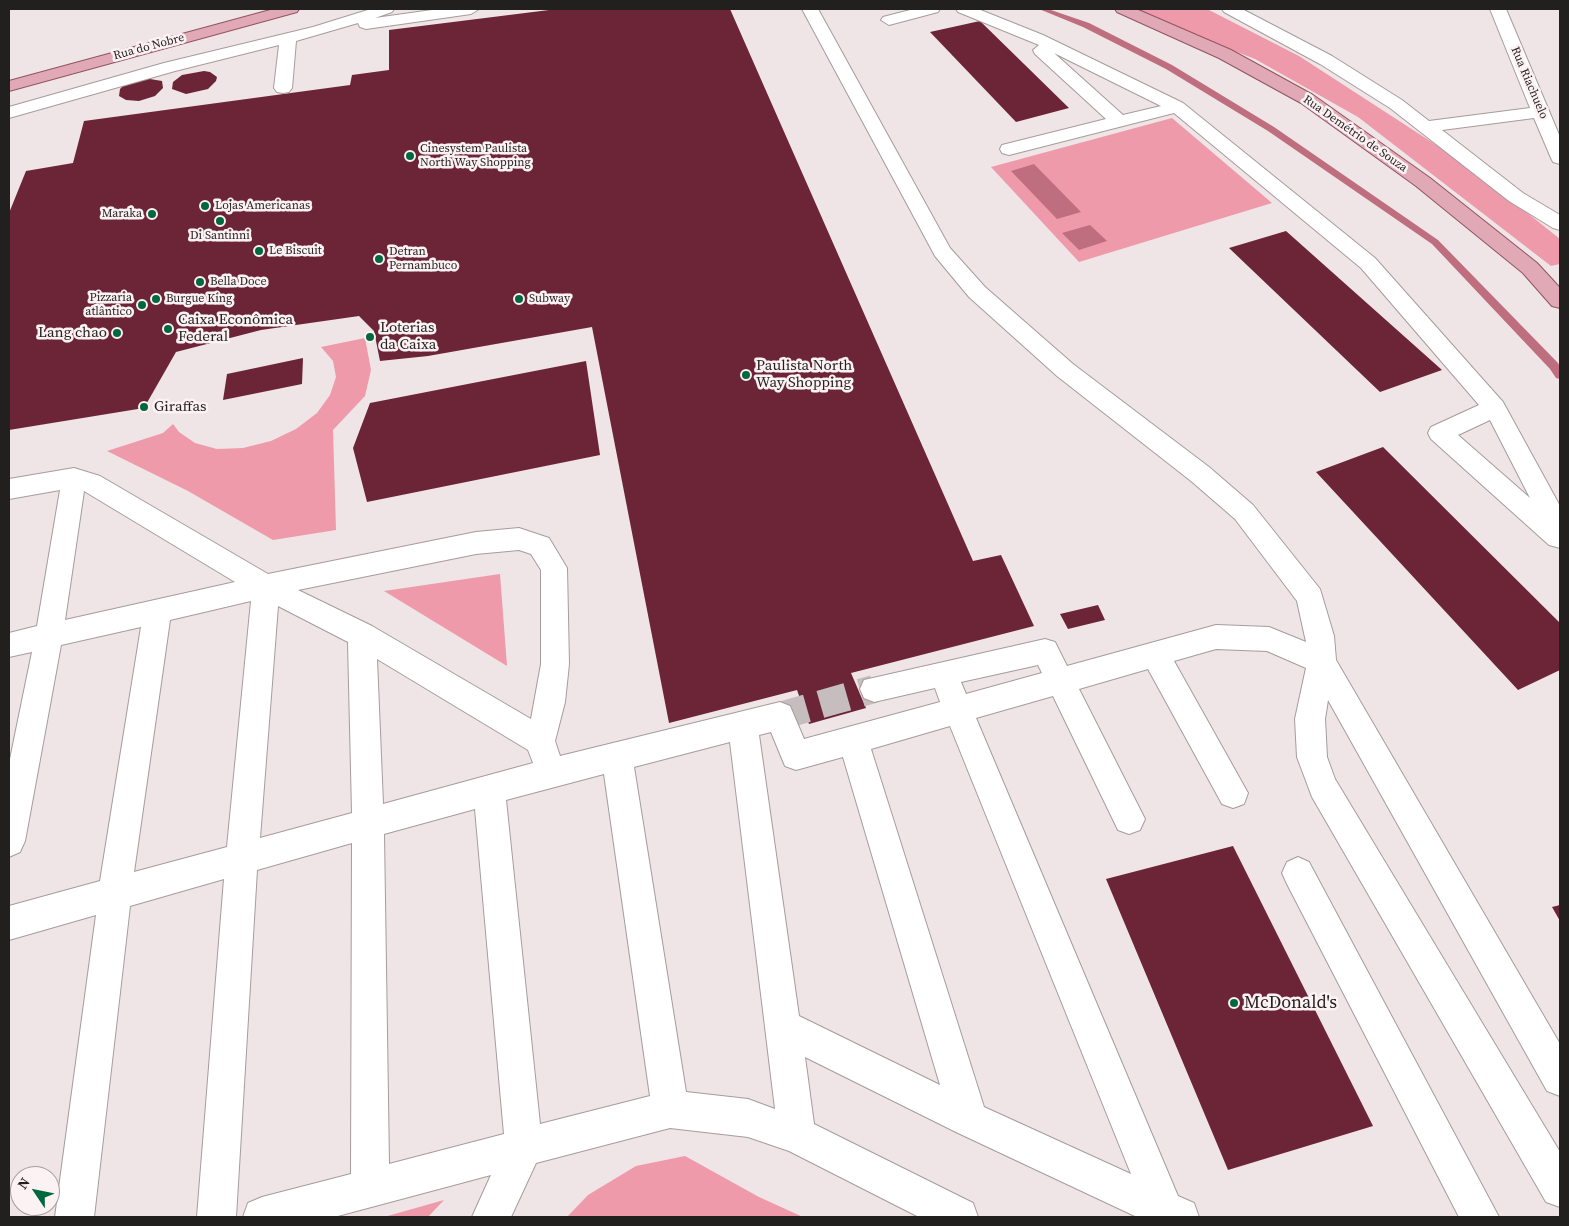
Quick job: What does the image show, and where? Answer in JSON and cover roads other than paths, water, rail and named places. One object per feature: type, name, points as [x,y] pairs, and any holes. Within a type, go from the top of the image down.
[{"type":"main road","name":"Rua do Nobre","points":[[9,86],[291,9]]},
{"type":"main road","name":"Rua Demétrio de Souza","points":[[1124,9],[1225,54],[1277,82],[1328,113],[1422,182],[1530,268],[1560,301]]},
{"type":"street","points":[[318,31],[386,9]]},
{"type":"street","points":[[9,113],[170,67],[318,31],[439,11],[472,9]]},
{"type":"street","points":[[810,9],[942,251],[977,292],[1065,370],[1123,417],[1200,474],[1244,512],[1310,597],[1320,636],[1322,662],[1310,719],[1312,757],[1323,787],[1560,1188]]},
{"type":"street","points":[[889,20],[932,9]]},
{"type":"street","points":[[964,9],[1022,32],[1177,107],[1368,263],[1495,408],[1560,530]]},
{"type":"street","points":[[1230,9],[1326,60],[1396,104],[1516,197],[1560,224]]},
{"type":"street","name":"Rua Riachuelo","points":[[1498,9],[1560,158]]},
{"type":"street","points":[[1022,32],[1119,121]]},
{"type":"street","points":[[283,88],[288,38]]},
{"type":"street","points":[[1009,148],[1177,107]]},
{"type":"street","points":[[1426,127],[1541,112]]},
{"type":"street","points":[[1495,408],[1440,433],[1560,540]]},
{"type":"street","points":[[9,489],[74,478],[91,483],[266,587],[362,635],[540,740]]},
{"type":"street","points":[[9,842],[49,636],[74,478]]},
{"type":"street","points":[[9,645],[332,571],[476,543],[519,539],[540,546],[554,568],[555,664],[550,702],[540,740],[551,773]]},
{"type":"street","points":[[216,1217],[242,858],[266,587]]},
{"type":"street","points":[[74,1217],[115,894],[157,612]]},
{"type":"street","points":[[362,635],[368,823],[370,1187]]},
{"type":"street","points":[[9,923],[551,773],[780,716],[796,756],[1216,637],[1269,640],[1322,662],[1560,1078]]},
{"type":"street","points":[[874,689],[1045,651],[1129,819]]},
{"type":"street","points":[[1155,654],[1233,793]]},
{"type":"street","points":[[943,673],[1172,1214]]},
{"type":"street","points":[[743,725],[797,1135]]},
{"type":"street","points":[[853,740],[970,1119]]},
{"type":"street","points":[[617,757],[670,1109]]},
{"type":"street","points":[[489,790],[524,1148],[491,1217]]},
{"type":"street","points":[[1298,873],[1480,1217]]},
{"type":"street","points":[[783,1027],[970,1119],[1172,1214]]},
{"type":"street","points":[[262,1217],[670,1109],[748,1118],[797,1135],[959,1217]]},
{"type":"waterway","points":[[1042,9],[1086,25],[1169,67],[1271,129],[1435,242],[1554,366],[1560,375]]},
{"type":"tunnel","points":[[780,716],[874,689]]},
{"type":"place","name":"Cinesystem Paulista North Way Shopping","points":[[410,156]]},
{"type":"place","name":"Lojas Americanas","points":[[205,206]]},
{"type":"place","name":"Maraka","points":[[152,214]]},
{"type":"place","name":"Di Santinni","points":[[220,221]]},
{"type":"place","name":"Le Biscuit","points":[[259,251]]},
{"type":"place","name":"Detran Pernambuco","points":[[379,259]]},
{"type":"place","name":"Bella Doce","points":[[200,282]]},
{"type":"place","name":"Burgue King","points":[[156,299]]},
{"type":"place","name":"Subway","points":[[519,299]]},
{"type":"place","name":"Pizzaria atlântico","points":[[142,305]]},
{"type":"place","name":"Caixa Econômica Federal","points":[[168,329]]},
{"type":"place","name":"Lang chao","points":[[117,333]]},
{"type":"place","name":"Loterias da Caixa","points":[[370,337]]},
{"type":"place","name":"Paulista North Way Shopping","points":[[746,375]]},
{"type":"place","name":"Giraffas","points":[[144,407]]},
{"type":"place","name":"McDonald's","points":[[1234,1003]]}]
